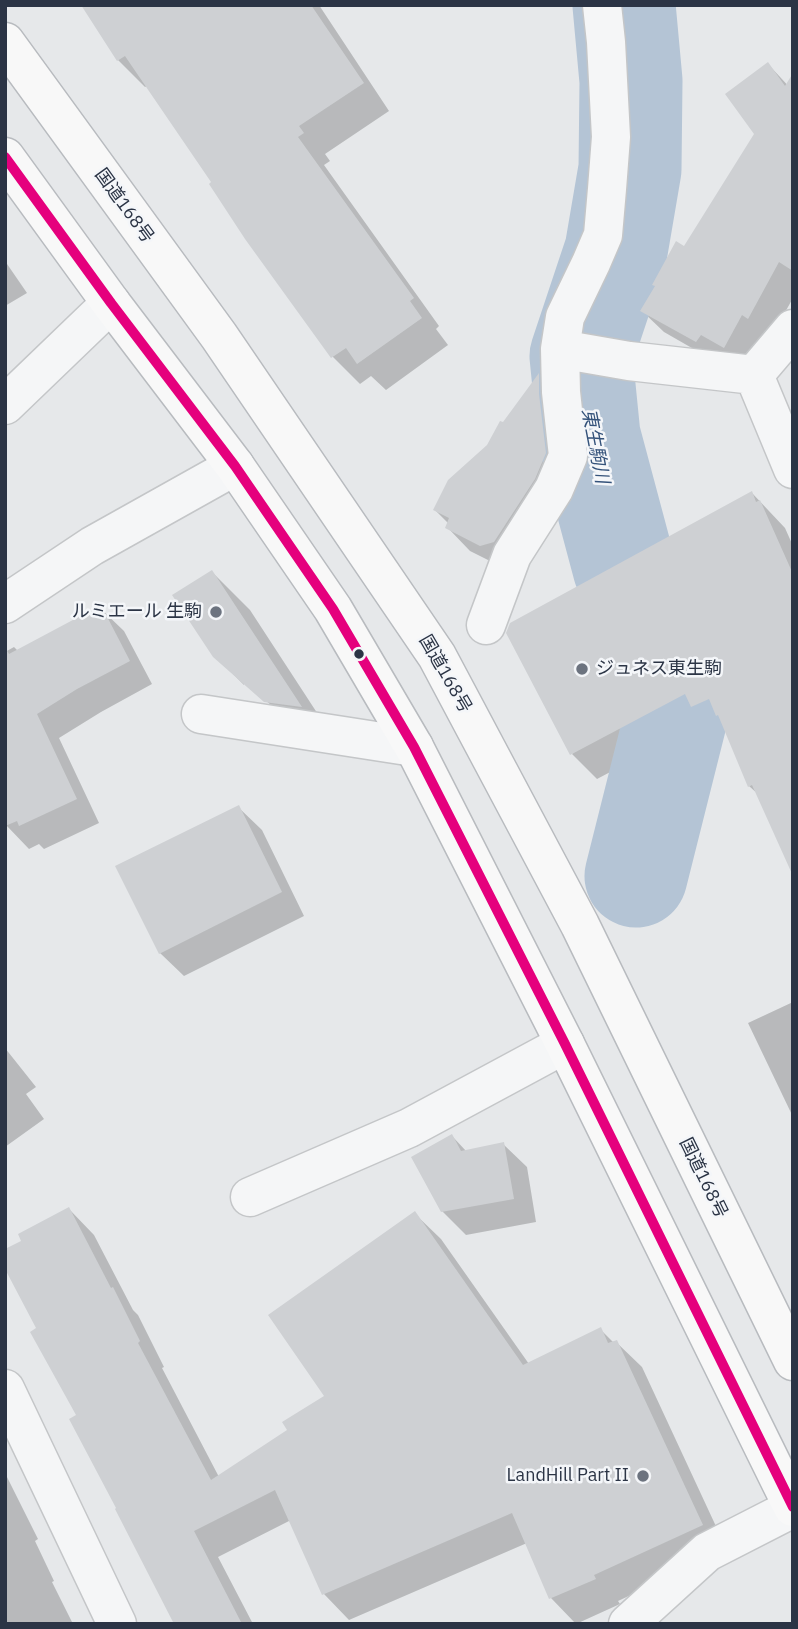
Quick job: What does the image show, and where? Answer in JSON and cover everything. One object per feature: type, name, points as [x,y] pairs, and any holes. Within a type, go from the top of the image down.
[{"type":"highway","name":"国道168号","points":[[5,42],[219,336],[437,656],[580,926],[793,1361]]},
{"type":"highway","points":[[5,157],[111,303],[235,466],[333,609],[414,747],[565,1044],[793,1507]]},
{"type":"street","points":[[485,625],[512,555],[554,489],[568,456],[561,392],[560,349],[565,317],[603,235],[611,137],[602,5]]},
{"type":"street","points":[[5,405],[111,303]]},
{"type":"street","points":[[754,376],[793,329]]},
{"type":"street","points":[[560,349],[629,361],[754,376]]},
{"type":"street","points":[[754,376],[793,469]]},
{"type":"street","points":[[5,604],[92,546],[235,466]]},
{"type":"street","points":[[201,714],[414,747]]},
{"type":"street","points":[[250,1197],[409,1128],[565,1044]]},
{"type":"street","points":[[5,1389],[117,1624]]},
{"type":"street","points":[[628,1624],[707,1552],[793,1507]]},
{"type":"building","points":[[81,5],[311,5],[364,83],[299,126],[304,133],[298,137],[414,298],[410,301],[422,318],[357,364],[346,348],[331,358],[245,239],[209,184],[211,182],[125,56],[117,61]]},
{"type":"building","points":[[768,62],[785,86],[793,73],[793,271],[779,262],[748,319],[742,315],[724,348],[701,335],[696,342],[640,311],[676,241],[684,246],[754,134],[725,94]]},
{"type":"building","points":[[539,373],[546,453],[535,479],[494,542],[480,546],[445,528],[449,518],[433,510],[448,480],[487,445],[500,421],[503,422]]},
{"type":"building","points":[[752,491],[756,502],[760,500],[793,574],[793,876],[752,785],[748,787],[709,699],[691,707],[685,694],[570,755],[506,633],[510,623]]},
{"type":"building","name":"ルミエール 生駒","points":[[212,570],[302,707],[264,702],[213,657],[172,595]]},
{"type":"building","points":[[101,605],[130,661],[37,714],[77,799],[19,826],[17,821],[5,826],[5,647],[9,654]]},
{"type":"building","points":[[239,805],[282,892],[159,954],[115,866]]},
{"type":"building","points":[[452,1134],[461,1151],[504,1142],[514,1199],[441,1212],[411,1157]]},
{"type":"building","points":[[69,1207],[111,1288],[113,1287],[140,1341],[138,1343],[211,1480],[287,1430],[282,1422],[324,1396],[268,1315],[415,1211],[523,1365],[601,1327],[608,1343],[617,1340],[703,1525],[594,1575],[596,1579],[549,1599],[512,1513],[322,1595],[275,1490],[194,1531],[242,1624],[174,1624],[69,1419],[76,1415],[30,1332],[36,1328],[5,1269],[5,1249],[21,1241],[18,1234]]},
{"type":"waterway","name":"東生駒川","points":[[624,5],[631,81],[630,169],[616,251],[581,356],[589,436],[624,567],[678,709],[636,876]]},
{"type":"transit line","points":[[5,157],[111,303],[235,466],[333,609],[414,747],[565,1044],[793,1507]]},
{"type":"place","name":"ルミエール 生駒","points":[[216,612]]},
{"type":"place","name":"ジュネス東生駒","points":[[582,669]]},
{"type":"place","name":"LandHill Part II","points":[[643,1476]]}]
